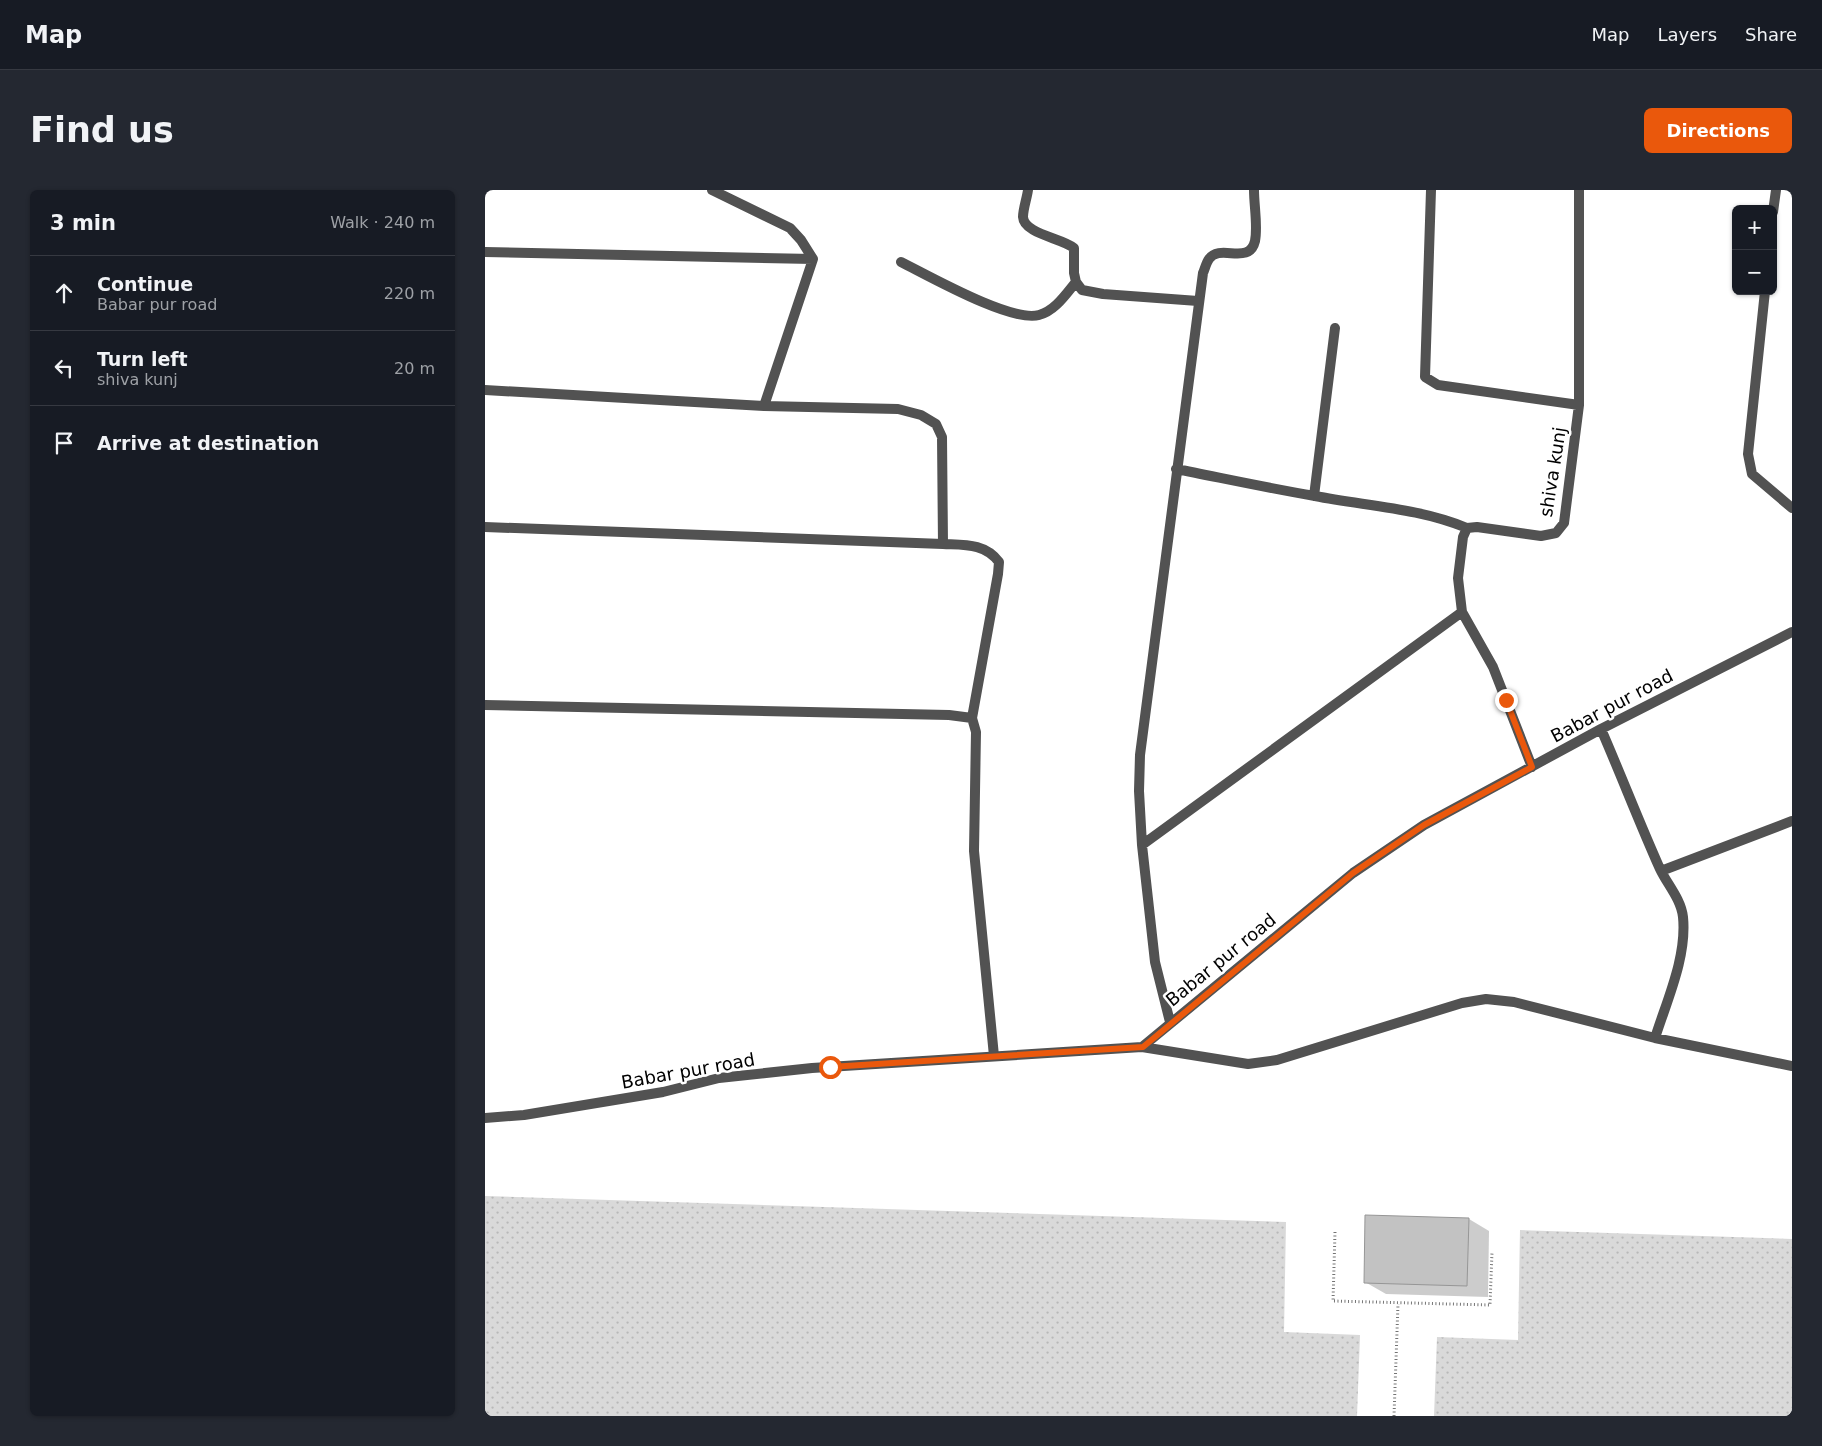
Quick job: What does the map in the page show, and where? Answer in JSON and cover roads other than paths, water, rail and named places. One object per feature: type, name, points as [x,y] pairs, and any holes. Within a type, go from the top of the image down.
[{"type":"street","points":[[712,190],[790,228],[801,240],[813,259]]},
{"type":"street","points":[[1028,190],[1023,216],[1025,224],[1030,229],[1063,241],[1074,248],[1076,282],[1082,290],[1103,294],[1198,301]]},
{"type":"street","points":[[1171,1022],[1155,962],[1142,845],[1139,791],[1140,755],[1203,274],[1209,259],[1215,254],[1244,254],[1252,248],[1255,240],[1254,190]]},
{"type":"street","points":[[1431,190],[1425,377],[1438,385],[1579,405]]},
{"type":"street","name":"shiva kunj","points":[[1467,528],[1477,527],[1541,536],[1556,532],[1564,523],[1579,405],[1579,190]]},
{"type":"street","points":[[1774,205],[1776,190]]},
{"type":"street","points":[[485,252],[813,259]]},
{"type":"street","points":[[764,406],[813,259]]},
{"type":"street","points":[[901,262],[1006,311],[1025,317],[1039,315],[1051,310],[1076,282]]},
{"type":"street","points":[[1765,295],[1748,454],[1752,474],[1792,508]]},
{"type":"street","points":[[1314,496],[1335,328]]},
{"type":"street","points":[[485,390],[764,406],[898,409],[921,414],[936,424],[942,437],[943,544]]},
{"type":"street","points":[[1176,469],[1314,496],[1420,513],[1441,518],[1467,528],[1463,537],[1458,578],[1462,612],[1493,667],[1532,767]]},
{"type":"street","points":[[485,527],[943,544],[977,546],[993,555],[999,562],[972,718],[976,732],[974,851],[994,1056]]},
{"type":"street","points":[[1142,845],[1462,612]]},
{"type":"street","name":"Babar pur road","points":[[485,1118],[525,1115],[663,1092],[719,1078],[812,1068],[1143,1047],[1353,873],[1424,825],[1601,729],[1792,632]]},
{"type":"street","points":[[485,705],[949,715],[972,718]]},
{"type":"street","points":[[1601,729],[1661,871],[1675,895],[1683,914],[1683,934],[1679,959],[1655,1038]]},
{"type":"street","points":[[1661,871],[1792,821]]},
{"type":"street","points":[[1143,1047],[1248,1064],[1277,1060],[1462,1003],[1486,999],[1514,1002],[1655,1038],[1792,1066]]}]
